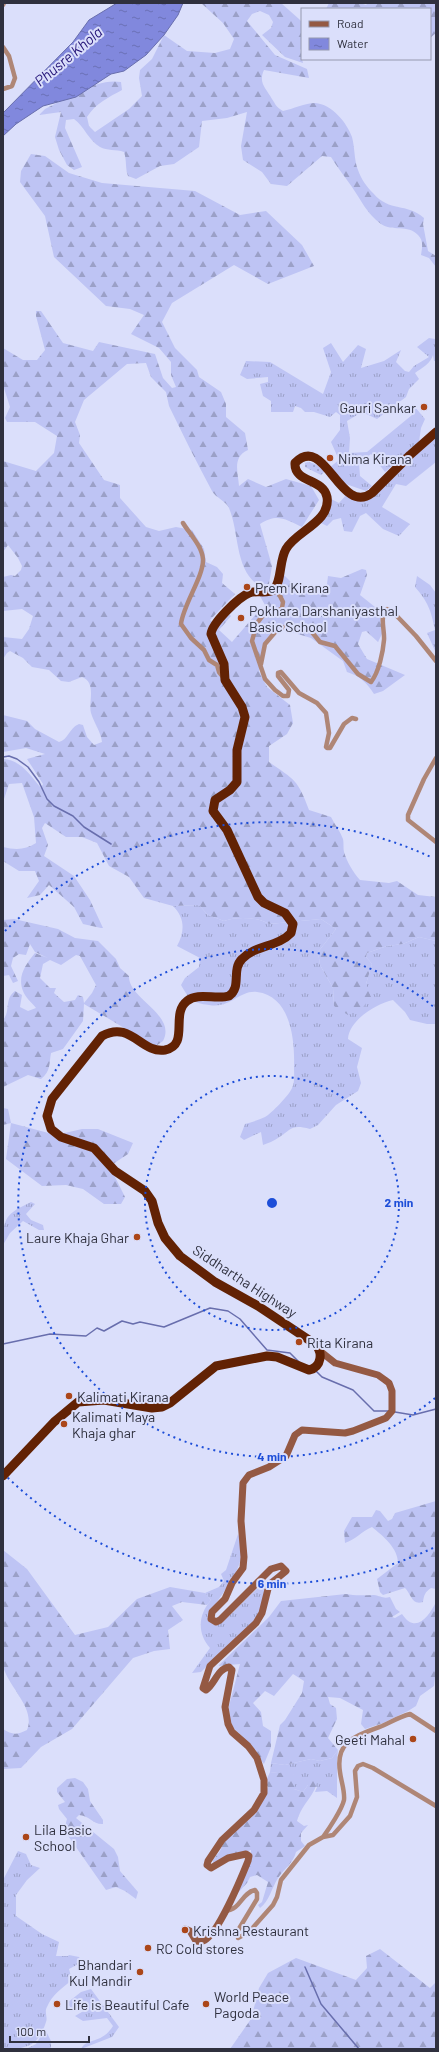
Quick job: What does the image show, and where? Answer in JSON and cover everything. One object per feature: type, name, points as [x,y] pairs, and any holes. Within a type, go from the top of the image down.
[{"type":"highway","points":[[276,588],[281,561],[287,548],[319,519],[326,508],[327,497],[319,485],[301,477],[297,473],[296,463],[298,460],[304,457],[312,456],[318,459],[343,489],[357,496],[366,496],[372,493],[410,454],[436,432]]},
{"type":"highway","name":"Siddhartha Highway","points":[[276,588],[271,591],[253,592],[243,597],[214,626],[211,634],[224,664],[225,680],[244,712],[244,722],[237,750],[237,782],[230,790],[215,800],[213,811],[227,830],[258,897],[264,903],[289,917],[293,924],[292,930],[286,938],[257,948],[242,959],[237,968],[236,985],[229,996],[218,998],[197,997],[185,1002],[180,1012],[178,1040],[173,1046],[164,1050],[156,1049],[121,1031],[112,1031],[102,1036],[52,1099],[47,1116],[49,1125],[55,1133],[94,1148],[115,1171],[145,1191],[152,1200],[158,1222],[165,1238],[180,1256],[216,1282],[258,1306],[307,1338],[315,1344],[320,1351]]},
{"type":"highway","points":[[3,1476],[54,1422],[78,1402],[104,1400],[152,1408],[162,1407],[170,1403],[212,1369],[223,1364],[267,1356],[277,1357],[309,1370],[314,1369],[320,1362],[320,1351]]},
{"type":"main road","points":[[185,1929],[190,1930],[196,1941],[203,1941],[211,1933],[225,1911],[249,1856],[246,1854],[228,1858],[211,1868],[207,1863],[222,1840],[254,1810],[262,1797],[264,1785],[257,1758],[248,1746],[232,1732],[228,1724],[225,1706],[232,1670],[229,1667],[224,1668],[208,1689],[204,1690],[203,1686],[210,1666],[260,1617],[269,1585],[286,1570],[281,1566],[271,1569],[220,1620],[216,1622],[211,1619],[212,1612],[225,1599],[232,1583],[243,1568],[244,1557],[241,1525],[242,1484],[249,1475],[269,1467],[286,1456],[295,1435],[302,1430],[353,1431],[386,1418],[392,1411],[393,1403],[389,1383],[378,1375],[335,1363],[320,1351]]},
{"type":"street","points":[[3,47],[9,56],[15,78],[14,83],[3,90]]},
{"type":"street","points":[[183,523],[198,546],[203,558],[194,587],[182,616],[181,624],[191,638],[204,650],[209,660],[217,665],[219,672],[225,680]]},
{"type":"street","points":[[276,588],[283,602],[282,608],[278,611],[268,611],[264,614],[257,623],[252,641],[265,679],[286,697],[290,694],[278,676],[278,673],[281,672],[300,692],[316,703],[326,713],[329,733],[327,748],[330,748],[344,724],[352,718],[356,719]]},
{"type":"street","points":[[261,668],[265,644],[277,630],[290,627],[312,631],[320,642],[335,646],[358,674],[371,682],[375,677],[383,647],[383,616],[386,609],[392,611],[416,636],[436,661]]},
{"type":"street","points":[[436,758],[424,779],[408,815],[408,820],[436,842]]},
{"type":"street","points":[[323,1837],[332,1826],[343,1804],[344,1798],[339,1756],[351,1739],[399,1717],[410,1714],[436,1731]]},
{"type":"street","points":[[225,1911],[233,1910],[250,1891],[254,1890],[257,1893],[257,1899],[236,1936],[238,1938],[242,1937],[249,1932],[273,1905],[277,1898],[281,1880],[309,1845],[323,1837],[333,1835],[350,1816],[357,1796],[355,1771],[358,1766],[363,1764],[374,1768],[436,1806]]},
{"type":"green space","points":[[201,3],[281,3],[301,21],[300,50],[301,60],[303,63],[285,57],[262,35],[271,28],[273,22],[269,15],[260,11],[252,14],[247,21],[275,55],[307,69],[309,78],[264,70],[262,82],[276,106],[283,111],[315,103],[327,107],[343,120],[352,137],[357,166],[364,183],[379,199],[386,203],[411,210],[424,218],[423,224],[428,251],[436,256],[436,267],[429,258],[421,255],[422,245],[418,235],[410,230],[385,226],[372,216],[331,157],[322,156],[287,186],[271,184],[262,172],[243,160],[241,146],[247,112],[227,118],[202,121],[199,147],[174,164],[160,166],[136,179],[128,176],[124,152],[100,147],[93,141],[78,122],[74,119],[66,120],[65,128],[82,167],[74,170],[67,165],[59,150],[55,137],[61,112],[39,115],[45,109],[92,86],[102,83],[121,82],[122,90],[107,98],[90,112],[87,117],[89,126],[95,132],[129,109],[142,96],[139,78],[140,70],[152,59],[164,35],[187,51],[215,53],[230,49],[234,39],[223,23]]},
{"type":"green space","points":[[329,3],[360,3],[366,5],[368,3],[436,3],[436,33],[431,37],[431,8],[326,8]]},
{"type":"green space","points":[[31,154],[45,156],[69,173],[102,183],[195,191],[240,215],[266,211],[302,245],[314,266],[268,284],[234,265],[172,303],[162,322],[175,348],[197,370],[199,377],[221,392],[226,404],[226,417],[245,433],[248,450],[240,457],[237,465],[239,486],[248,479],[266,487],[286,479],[311,486],[319,500],[302,527],[281,518],[271,519],[260,524],[272,566],[269,584],[261,587],[252,580],[246,572],[239,551],[229,508],[226,503],[212,491],[169,406],[166,392],[151,377],[146,363],[127,364],[84,400],[75,422],[80,435],[79,443],[104,480],[120,485],[120,498],[146,527],[159,531],[176,527],[192,530],[204,549],[206,562],[217,567],[223,574],[222,583],[235,594],[210,620],[215,624],[228,613],[231,616],[219,630],[232,642],[256,614],[266,607],[260,596],[272,591],[280,576],[284,575],[297,588],[326,592],[328,576],[341,578],[362,569],[366,570],[367,575],[360,595],[380,611],[382,634],[378,642],[366,631],[362,632],[358,644],[367,659],[405,675],[383,691],[374,694],[363,680],[347,672],[343,661],[311,638],[278,628],[264,643],[259,671],[267,687],[290,705],[293,723],[287,734],[269,746],[269,762],[295,782],[302,792],[309,810],[331,817],[343,839],[344,850],[350,867],[357,877],[360,880],[389,883],[397,881],[418,895],[436,897],[436,941],[419,937],[403,944],[387,946],[367,953],[366,957],[372,964],[366,984],[371,997],[363,1007],[348,1015],[334,1006],[333,988],[320,965],[318,952],[336,929],[321,919],[269,924],[259,920],[247,918],[235,918],[224,921],[208,915],[199,905],[173,906],[144,898],[129,877],[109,866],[97,843],[82,837],[66,837],[45,823],[42,828],[48,845],[44,856],[74,876],[90,900],[103,928],[101,928],[83,924],[74,907],[49,885],[40,895],[27,898],[39,881],[35,871],[19,871],[3,861],[3,847],[20,849],[36,843],[34,817],[22,783],[9,784],[3,802],[3,759],[20,765],[29,773],[41,788],[43,784],[27,759],[45,754],[26,748],[3,752],[3,715],[27,721],[35,729],[59,742],[65,739],[73,728],[79,724],[83,725],[87,737],[94,745],[102,742],[90,709],[91,688],[87,680],[82,677],[69,682],[61,681],[49,670],[32,667],[23,658],[10,651],[3,659],[3,637],[22,639],[29,629],[33,616],[22,609],[3,611],[3,577],[11,575],[15,576],[21,570],[22,566],[8,545],[3,552],[3,461],[36,471],[54,453],[57,436],[35,422],[7,422],[5,418],[10,407],[3,385],[3,348],[23,360],[37,360],[45,350],[36,316],[36,311],[41,311],[63,343],[93,351],[99,342],[155,354],[163,378],[172,388],[176,387],[171,375],[171,362],[159,348],[131,334],[144,315],[130,309],[106,306],[54,257],[45,216],[20,182],[21,171]]},
{"type":"green space","points":[[429,338],[435,339],[436,361],[434,361],[433,355],[428,363],[415,373],[419,379],[409,389],[406,397],[377,419],[362,412],[347,421],[350,438],[349,453],[367,452],[412,415],[415,407],[425,419],[421,428],[419,442],[385,472],[371,454],[359,463],[360,476],[372,486],[366,491],[340,482],[329,468],[339,460],[331,442],[340,430],[340,415],[336,412],[330,417],[314,412],[305,412],[301,408],[295,406],[293,412],[271,412],[271,401],[263,396],[260,384],[268,382],[268,377],[247,379],[240,375],[246,361],[270,362],[323,394],[331,372],[323,348],[331,343],[343,362],[358,345],[366,349],[361,368],[384,361],[401,350],[396,362],[405,371],[409,372],[414,366],[429,357],[417,347]]},
{"type":"green space","points":[[436,436],[436,462],[406,486],[396,484],[382,507],[410,524],[399,536],[383,529],[366,513],[360,516],[352,532],[344,531],[341,518],[333,520],[327,526],[319,522],[331,499],[339,503],[347,494],[357,500]]},
{"type":"green space","points":[[308,462],[315,464],[325,471],[321,475],[305,467],[305,463]]},
{"type":"green space","points":[[417,576],[430,585],[436,593],[436,653],[427,633],[435,630],[434,623],[426,602],[415,587]]},
{"type":"green space","points":[[199,905],[208,915],[224,921],[235,918],[247,918],[259,920],[269,924],[321,919],[336,929],[318,952],[320,965],[333,988],[334,1006],[366,984],[372,964],[366,957],[367,953],[387,946],[403,944],[419,937],[436,941],[436,1024],[427,1024],[410,1020],[405,1012],[393,1000],[372,1009],[358,1019],[353,1025],[348,1039],[362,1048],[357,1067],[361,1083],[358,1091],[336,1105],[318,1125],[310,1129],[299,1127],[292,1128],[271,1142],[263,1145],[261,1132],[244,1140],[240,1137],[245,1124],[268,1115],[291,1091],[294,1081],[292,1033],[289,1021],[284,1011],[277,1002],[268,995],[251,992],[217,1006],[199,1003],[192,1000],[186,994],[181,985],[185,978],[199,967],[200,958],[177,946],[182,930],[182,920],[173,906]]},
{"type":"green space","points":[[14,919],[58,929],[75,938],[98,941],[116,959],[120,968],[129,976],[131,984],[136,992],[158,1015],[166,1031],[163,1041],[156,1046],[151,1044],[84,1004],[83,1021],[63,1049],[51,1053],[49,1067],[44,1076],[41,1079],[28,1075],[3,1087],[3,1020],[7,1013],[8,1001],[15,991],[22,995],[20,1007],[28,1011],[36,1008],[27,998],[21,986],[23,970],[35,953],[48,958],[35,952],[30,944],[26,955],[19,954],[13,958],[11,966],[18,981],[13,983],[9,975],[3,976],[3,920]],"holes":[[[76,955],[80,956],[96,985],[84,1003],[83,997],[78,995],[75,1000],[64,1002],[54,993],[56,988],[50,988],[40,978],[43,964],[50,960],[61,965]]]},
{"type":"green space","points":[[3,1108],[8,1109],[11,1123],[3,1125]]},
{"type":"green space","points":[[11,1123],[56,1135],[82,1129],[98,1129],[133,1143],[128,1154],[113,1164],[113,1173],[125,1197],[121,1204],[104,1204],[83,1189],[66,1185],[42,1186],[6,1159]]},
{"type":"green space","points":[[31,1202],[35,1204],[26,1214],[31,1220],[43,1225],[44,1230],[39,1230],[23,1221],[10,1233],[3,1245],[5,1222],[11,1213]]},
{"type":"green space","points":[[436,1501],[436,1589],[429,1589],[425,1594],[423,1602],[419,1603],[412,1599],[405,1588],[383,1595],[380,1592],[377,1579],[398,1563],[393,1547],[372,1527],[345,1543],[344,1531],[352,1517],[372,1517],[376,1510],[380,1511],[388,1521],[392,1519],[395,1513]]},
{"type":"green space","points":[[238,1534],[242,1545],[238,1567],[208,1617],[216,1626],[228,1617],[255,1590],[279,1574],[270,1581],[264,1590],[263,1605],[252,1624],[233,1640],[201,1672],[192,1673],[210,1648],[201,1630],[204,1612],[211,1600],[205,1593],[219,1587],[224,1581],[221,1574],[226,1570]]},
{"type":"green space","points":[[3,1550],[27,1569],[75,1635],[108,1627],[137,1599],[170,1587],[205,1593],[211,1600],[207,1605],[182,1602],[172,1606],[183,1620],[168,1630],[170,1649],[154,1651],[133,1658],[72,1729],[41,1747],[21,1768],[3,1769],[3,1729],[15,1734],[20,1733],[27,1730],[29,1722],[25,1706],[10,1682],[3,1666]]},
{"type":"green space","points":[[346,1594],[374,1595],[386,1598],[390,1597],[396,1609],[400,1612],[392,1617],[395,1618],[402,1614],[412,1623],[422,1621],[430,1613],[436,1602],[436,1669],[434,1686],[420,1696],[416,1706],[408,1711],[383,1723],[365,1729],[361,1724],[363,1710],[340,1698],[328,1697],[330,1704],[336,1708],[337,1719],[328,1738],[338,1750],[332,1758],[320,1761],[311,1759],[285,1765],[271,1763],[280,1725],[285,1720],[302,1693],[304,1681],[293,1674],[274,1696],[265,1691],[253,1703],[261,1712],[263,1726],[271,1731],[271,1747],[264,1764],[241,1735],[230,1725],[229,1706],[240,1664],[218,1666],[269,1617],[281,1601]]},
{"type":"green space","points":[[338,1750],[337,1798],[327,1791],[315,1792],[317,1787],[308,1785],[303,1792],[294,1789],[294,1775],[270,1772],[271,1763],[285,1765],[311,1759],[320,1761],[332,1758]]},
{"type":"green space","points":[[290,1768],[294,1775],[294,1789],[303,1792],[308,1785],[307,1777],[318,1777],[315,1789],[297,1821],[304,1826],[308,1825],[301,1833],[301,1841],[305,1846],[296,1852],[291,1862],[278,1878],[266,1902],[260,1908],[258,1905],[262,1902],[268,1882],[257,1875],[250,1877],[247,1883],[236,1895],[251,1856],[251,1850],[213,1864],[213,1860],[220,1851],[226,1837],[252,1817],[268,1787],[265,1783],[270,1772],[280,1773]]},
{"type":"green space","points":[[75,1778],[83,1782],[88,1789],[90,1801],[103,1820],[103,1824],[97,1823],[82,1815],[79,1815],[76,1818],[114,1849],[118,1857],[120,1871],[138,1892],[136,1899],[125,1891],[116,1887],[106,1890],[64,1830],[67,1819],[59,1809],[58,1805],[65,1802],[57,1792],[57,1788],[67,1779]]},
{"type":"green space","points":[[18,1851],[26,1854],[31,1865],[40,1868],[27,1880],[16,1895],[16,1916],[42,1934],[59,1942],[56,1956],[69,1955],[79,1957],[82,1962],[69,1969],[72,1980],[58,1992],[49,2003],[46,2009],[46,2022],[43,2030],[35,2042],[25,2047],[3,2049],[3,1880]]},
{"type":"green space","points":[[380,1949],[430,1988],[436,1982],[436,2049],[230,2049],[251,2019],[259,1988],[268,1973],[296,1958],[356,1980],[367,1968],[366,1956]]},
{"type":"green space","points":[[91,1989],[119,2027],[112,2037],[81,2049],[87,2043],[104,2036],[113,2026],[107,2018],[83,2021],[75,2016],[87,2009],[82,2004],[73,2010],[67,2003],[81,1992]]},
{"type":"green space","points":[[45,2029],[51,2041],[51,2049],[26,2049],[36,2044]]},
{"type":"water","name":"Phusre Khola","points":[[117,3],[183,3],[178,15],[164,35],[146,55],[124,71],[111,74],[76,97],[43,106],[16,124],[3,136],[3,113],[73,42],[89,20]]},
{"type":"waterway","points":[[3,757],[9,756],[17,759],[28,767],[39,782],[47,799],[54,806],[73,816],[84,827],[111,844]]},
{"type":"waterway","points":[[3,1344],[50,1334],[86,1336],[97,1328],[104,1331],[122,1321],[133,1324],[140,1322],[164,1327],[210,1308],[228,1311],[240,1319],[267,1350],[290,1353],[299,1362]]},
{"type":"waterway","points":[[315,1370],[322,1377],[353,1390],[374,1411],[389,1411]]},
{"type":"waterway","points":[[395,1412],[413,1415],[436,1409]]},
{"type":"waterway","points":[[305,1967],[321,2004],[359,2049]]},
{"type":"place","name":"Gauri Sankar","points":[[424,407]]},
{"type":"place","name":"Nima Kirana","points":[[330,458]]},
{"type":"place","name":"Prem Kirana","points":[[247,587]]},
{"type":"place","name":"Pokhara Darshaniyasthal Basic School","points":[[241,618]]},
{"type":"place","name":"Laure Khaja Ghar","points":[[137,1237]]},
{"type":"place","name":"Rita Kirana","points":[[299,1342]]},
{"type":"place","name":"Kalimati Kirana","points":[[69,1396]]},
{"type":"place","name":"Kalimati Maya Khaja ghar","points":[[64,1424]]},
{"type":"place","name":"Geeti Mahal","points":[[413,1739]]},
{"type":"place","name":"Lila Basic School","points":[[26,1837]]},
{"type":"place","name":"Krishna Restaurant","points":[[185,1930]]},
{"type":"place","name":"RC Cold stores","points":[[148,1948]]},
{"type":"place","name":"Bhandari Kul Mandir","points":[[140,1972]]},
{"type":"place","name":"Life is Beautiful Cafe","points":[[57,2004]]},
{"type":"place","name":"World Peace Pagoda","points":[[206,2004]]}]
